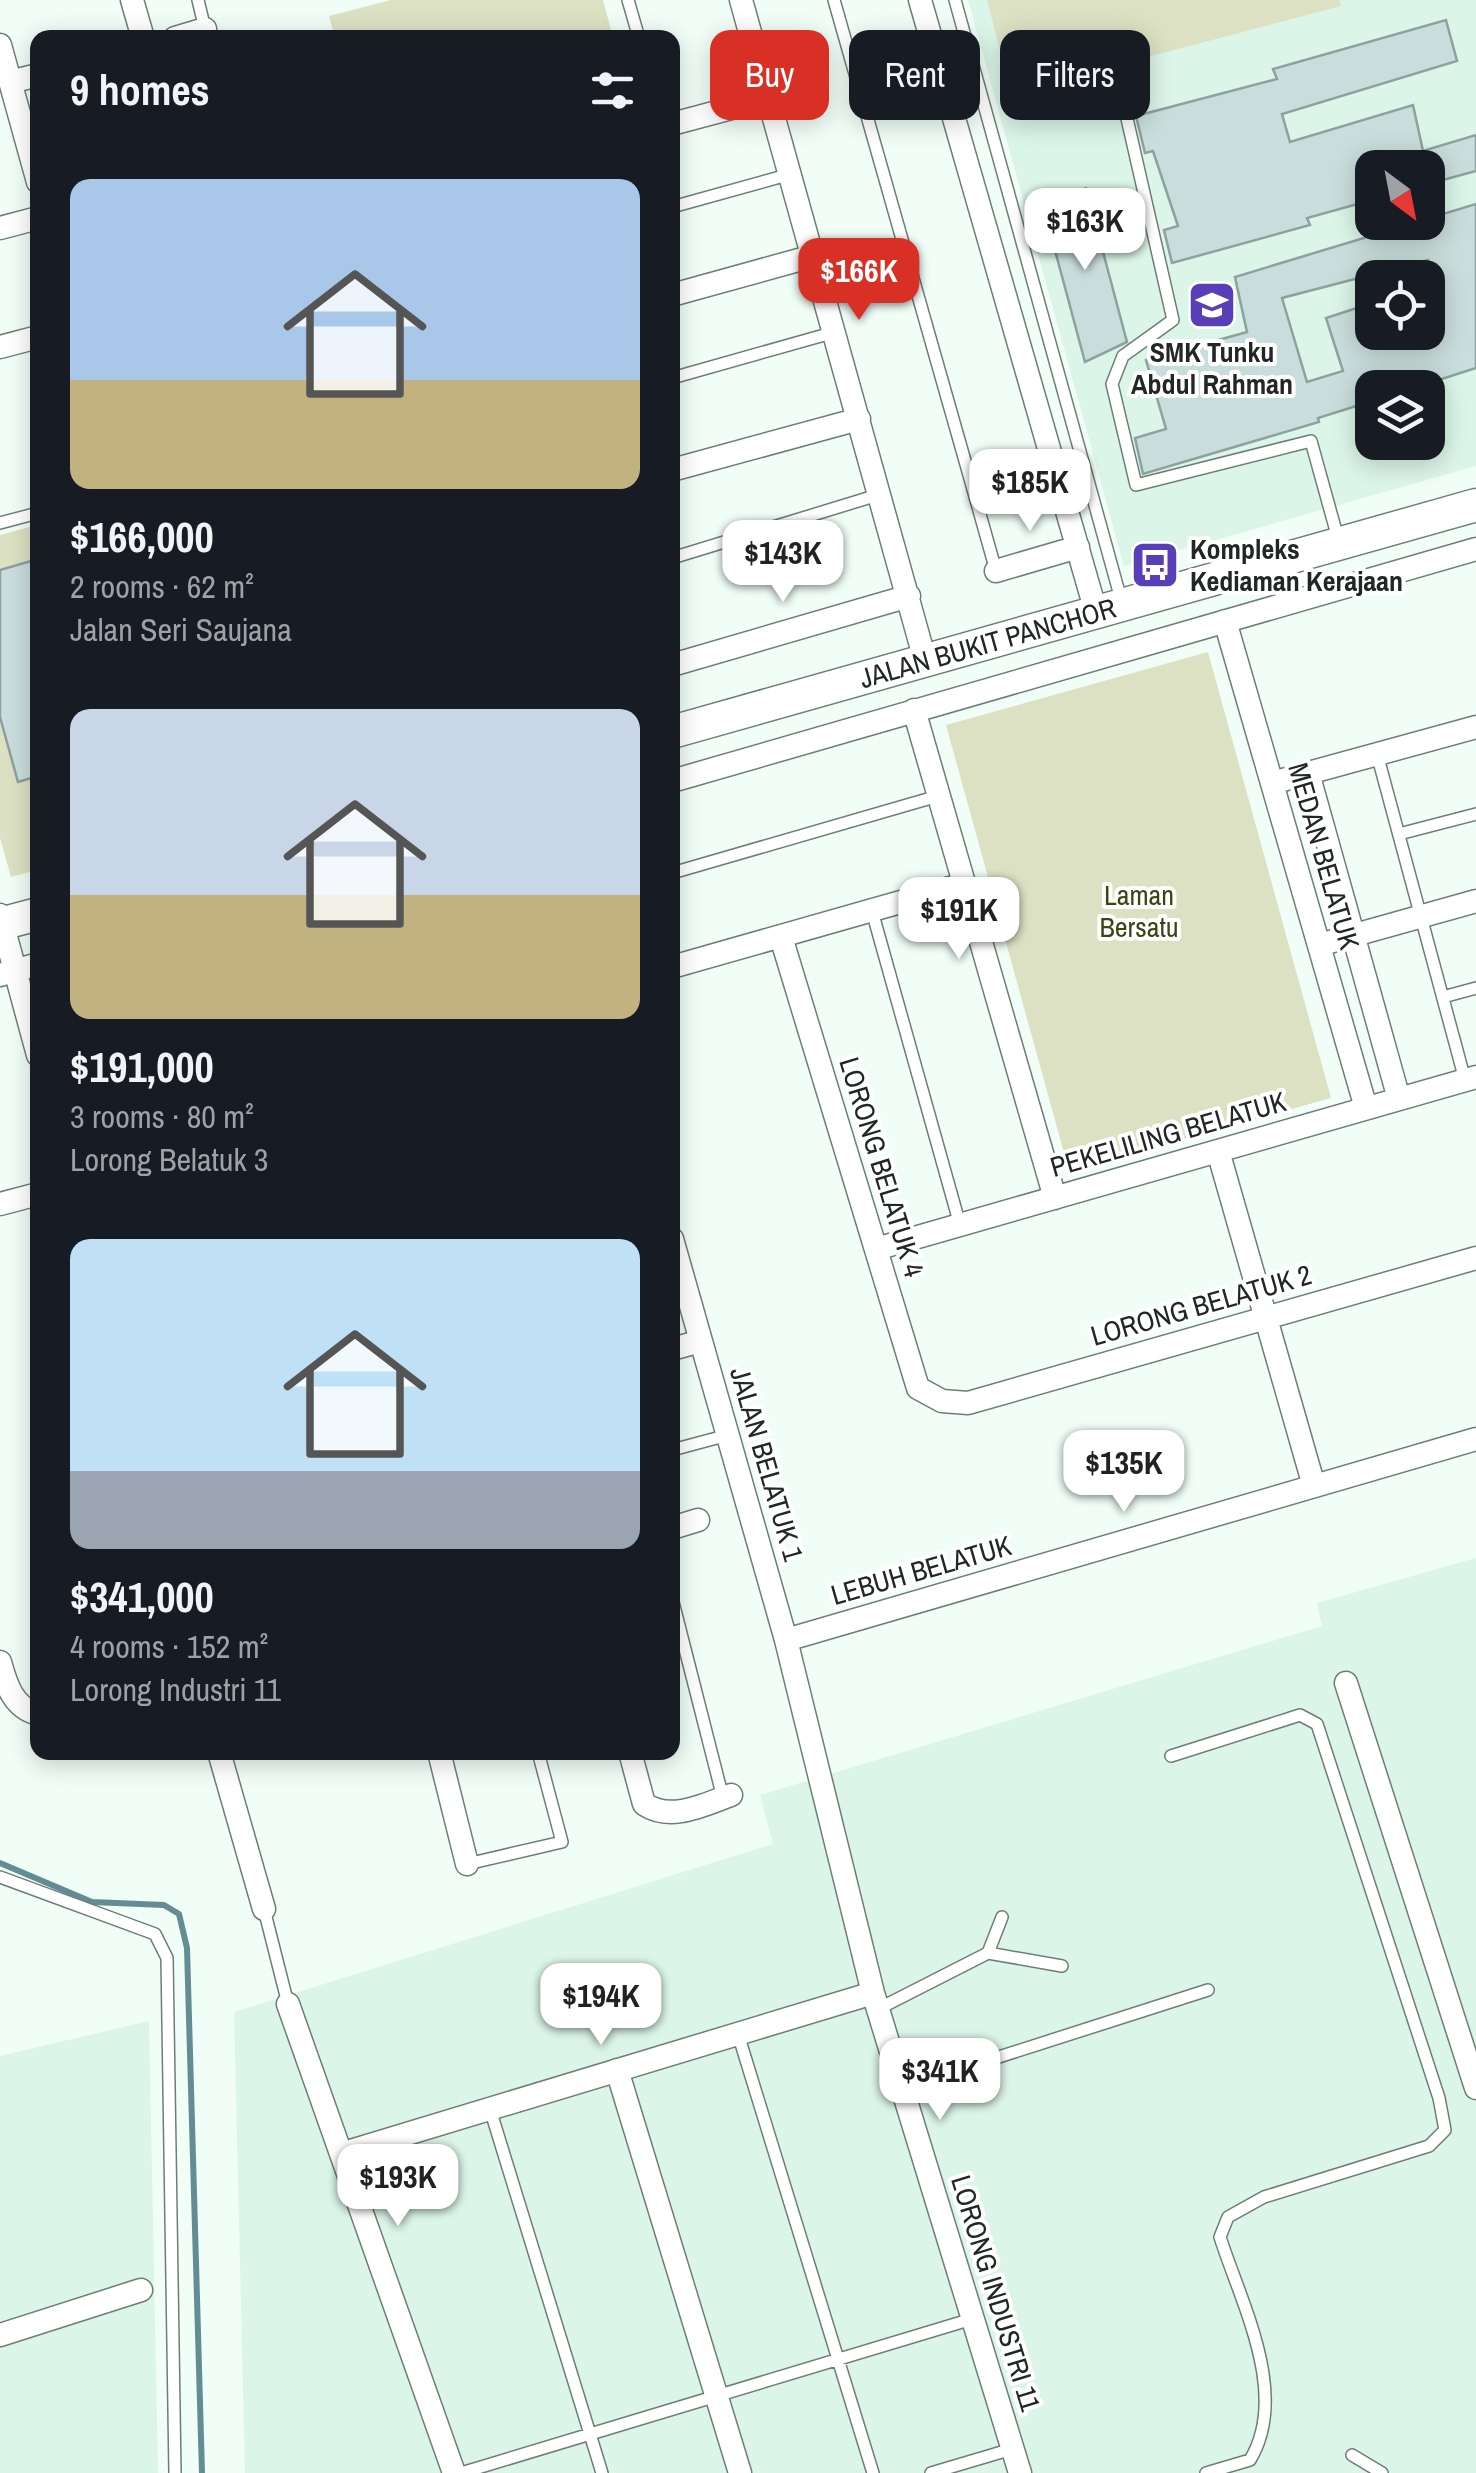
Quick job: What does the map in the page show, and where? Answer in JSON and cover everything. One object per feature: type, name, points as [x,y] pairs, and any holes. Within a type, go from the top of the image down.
[{"type":"main road","name":"JALAN BUKIT PANCHOR","points":[[680,730],[1476,506]]},
{"type":"main road","points":[[1,921],[30,916]]},
{"type":"street","points":[[132,0],[140,30]]},
{"type":"street","points":[[741,0],[750,30]]},
{"type":"street","points":[[920,0],[929,30]]},
{"type":"street","points":[[0,46],[22,137]]},
{"type":"street","points":[[10,82],[30,77]]},
{"type":"street","points":[[680,122],[710,114]]},
{"type":"street","points":[[775,120],[925,660]]},
{"type":"street","points":[[955,120],[1078,547],[1109,608]]},
{"type":"street","points":[[0,228],[30,220]]},
{"type":"street","points":[[680,293],[813,256]]},
{"type":"street","points":[[0,347],[30,339]]},
{"type":"street","points":[[680,468],[859,419]]},
{"type":"street","points":[[996,571],[1078,547]]},
{"type":"street","points":[[680,779],[1476,549]]},
{"type":"street","points":[[680,663],[909,596]]},
{"type":"street","name":"MEDAN BELATUK","points":[[1225,622],[1366,1108]]},
{"type":"street","points":[[914,710],[1055,1198]]},
{"type":"street","points":[[1272,783],[1476,727]]},
{"type":"street","name":"MEDAN BELATUK","points":[[1308,773],[1399,1098]]},
{"type":"street","points":[[680,965],[964,884]]},
{"type":"street","points":[[1319,946],[1476,901]]},
{"type":"street","points":[[1,921],[30,1021]]},
{"type":"street","name":"LORONG BELATUK 4","points":[[781,936],[918,1388],[942,1402]]},
{"type":"street","name":"PEKELILING BELATUK","points":[[876,1249],[1470,1078]]},
{"type":"street","points":[[1218,1151],[1314,1486]]},
{"type":"street","points":[[0,1204],[30,1196]]},
{"type":"street","name":"LORONG BELATUK 2","points":[[942,1402],[968,1402],[1476,1258]]},
{"type":"street","name":"JALAN BELATUK 1","points":[[680,1273],[786,1640],[820,1773]]},
{"type":"street","points":[[680,1348],[701,1341]]},
{"type":"street","name":"LEBUH BELATUK","points":[[786,1640],[1476,1439]]},
{"type":"street","points":[[680,1526],[698,1520]]},
{"type":"street","points":[[0,1662],[7,1688],[30,1712]]},
{"type":"street","points":[[1346,1683],[1476,2088]]},
{"type":"street","points":[[221,1760],[264,1909]]},
{"type":"street","points":[[441,1760],[466,1864]]},
{"type":"street","points":[[632,1760],[644,1804],[658,1814],[727,1797]]},
{"type":"street","name":"LORONG INDUSTRI 11","points":[[820,1773],[875,2001],[1020,2473]]},
{"type":"street","points":[[344,2153],[738,2034],[875,2001]]},
{"type":"street","points":[[288,2004],[458,2473]]},
{"type":"street","points":[[617,2070],[740,2473]]},
{"type":"street","points":[[0,2335],[141,2290]]},
{"type":"lane","points":[[198,0],[206,30]]},
{"type":"lane","points":[[628,0],[637,30]]},
{"type":"lane","points":[[834,0],[849,51]]},
{"type":"lane","points":[[956,0],[1109,608]]},
{"type":"lane","points":[[869,120],[996,571]]},
{"type":"lane","points":[[1127,120],[1172,320],[1123,356],[1112,384],[1136,486],[1311,441],[1340,542]]},
{"type":"lane","points":[[680,205],[790,174]]},
{"type":"lane","points":[[680,376],[835,332]]},
{"type":"lane","points":[[969,474],[1050,452]]},
{"type":"lane","points":[[680,556],[881,494]]},
{"type":"lane","points":[[0,523],[30,514]]},
{"type":"lane","points":[[1377,754],[1442,997],[1470,1078]]},
{"type":"lane","points":[[680,871],[938,796]]},
{"type":"lane","points":[[1399,834],[1476,814]]},
{"type":"lane","points":[[872,910],[960,1225]]},
{"type":"lane","points":[[1442,997],[1476,988]]},
{"type":"lane","points":[[680,1448],[728,1435]]},
{"type":"lane","points":[[680,1627],[727,1797]]},
{"type":"lane","points":[[1172,1756],[1300,1714],[1317,1724],[1439,2098],[1445,2130],[1429,2146],[1264,2196],[1228,2217],[1220,2238],[1260,2363],[1268,2409],[1259,2445],[1250,2460],[1206,2473]]},
{"type":"lane","points":[[466,1864],[562,1842],[540,1760]]},
{"type":"lane","points":[[0,1877],[155,1934],[162,1944],[169,2057],[176,2473]]},
{"type":"lane","points":[[264,1909],[288,2004]]},
{"type":"lane","points":[[988,1953],[1002,1917]]},
{"type":"lane","points":[[875,2001],[988,1953],[1062,1966]]},
{"type":"lane","points":[[902,2088],[1208,1990]]},
{"type":"lane","points":[[738,2034],[873,2473]]},
{"type":"lane","points":[[490,2109],[602,2473]]},
{"type":"lane","points":[[458,2473],[972,2319]]},
{"type":"lane","points":[[931,2473],[1012,2448]]},
{"type":"lane","points":[[1352,2455],[1382,2473]]},
{"type":"shaded area","name":"SMK Tunku Abdul Rahman","points":[[968,0],[1476,0],[1476,466],[1124,566],[1001,120],[1150,120],[1150,30],[1000,30],[1000,116],[980,44],[980,30],[976,30]]},
{"type":"shaded area","points":[[1476,1558],[1476,2473],[245,2473],[234,2012],[773,1844],[760,1795],[1322,1626],[1317,1603]]},
{"type":"shaded area","points":[[149,2021],[158,2473],[0,2473],[0,2056]]},
{"type":"green space","points":[[391,0],[603,0],[611,30],[333,30],[329,16]]},
{"type":"green space","points":[[987,0],[1339,0],[1341,6],[1150,56],[1150,30],[1000,30],[1000,50]]},
{"type":"green space","points":[[30,527],[30,872],[11,877],[0,838],[0,535]]},
{"type":"green space","name":"Laman Bersatu","points":[[1208,652],[1331,1098],[1069,1171],[946,725]]},
{"type":"building","points":[[1446,20],[1457,61],[1282,114],[1290,142],[1413,105],[1423,150],[1355,150],[1355,205],[1307,218],[1310,225],[1172,263],[1164,230],[1178,226],[1153,151],[1145,153],[1137,120],[1150,120],[1150,112],[1277,79],[1273,69]]},
{"type":"building","points":[[1476,135],[1476,171],[1445,179],[1445,150],[1426,150]]},
{"type":"building","points":[[1086,188],[1127,342],[1085,362],[1042,202]]},
{"type":"building","points":[[1476,204],[1476,368],[1445,378],[1445,370],[1355,370],[1355,406],[1318,418],[1319,422],[1143,474],[1135,438],[1166,429],[1146,360],[1247,332],[1235,277],[1357,240],[1445,240],[1445,213]]},
{"type":"building","points":[[30,561],[30,778],[18,782],[0,717],[0,570]]},
{"type":"waterway","points":[[0,1863],[92,1902],[164,1905],[179,1914],[187,1948],[202,2473]]},
{"type":"place","name":"SMK Tunku Abdul Rahman","points":[[1212,305]]},
{"type":"place","name":"Kompleks Kediaman Kerajaan","points":[[1155,565]]}]
